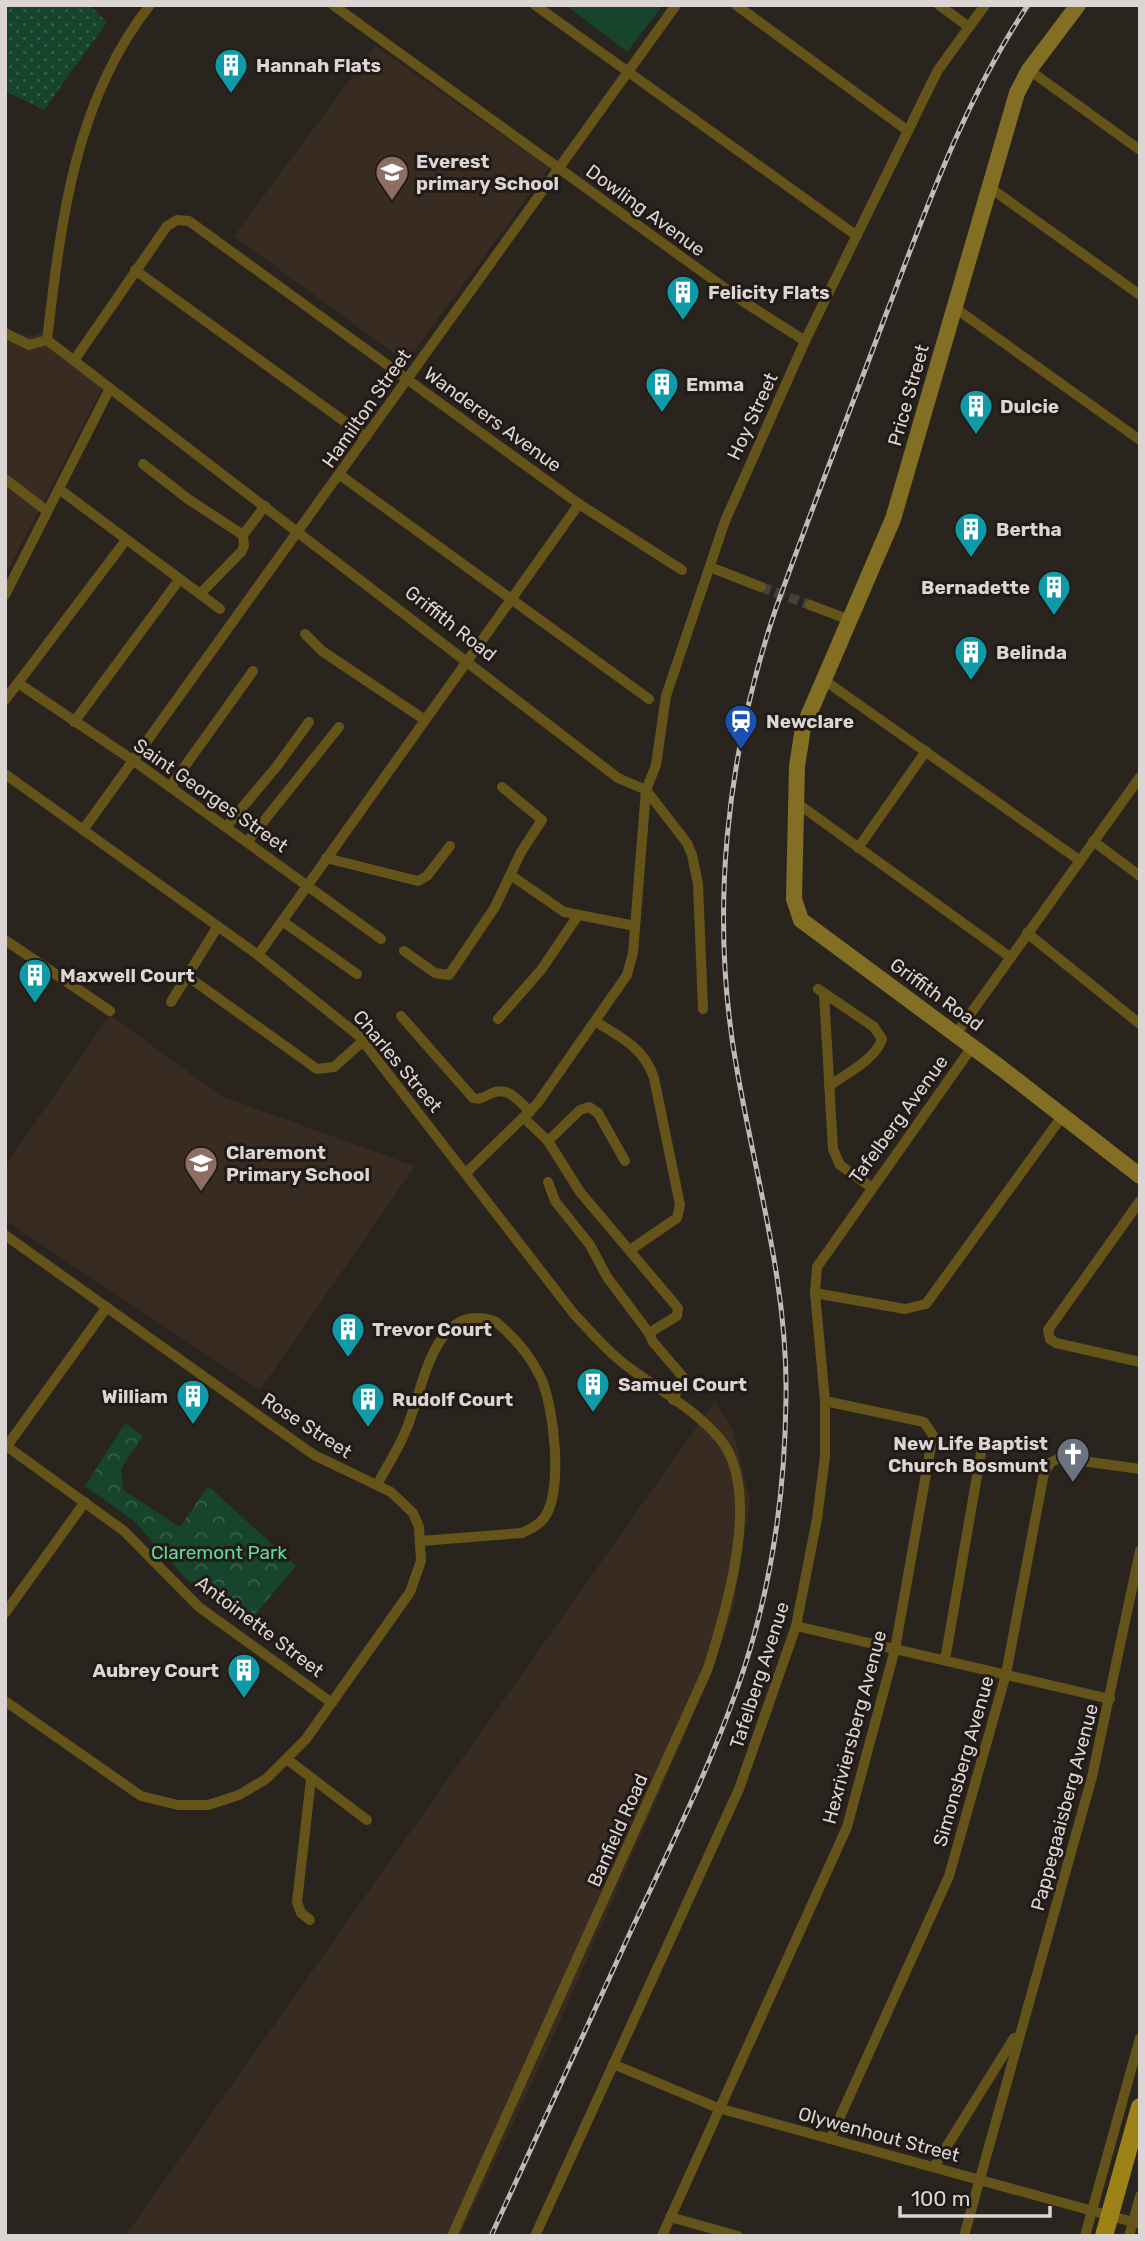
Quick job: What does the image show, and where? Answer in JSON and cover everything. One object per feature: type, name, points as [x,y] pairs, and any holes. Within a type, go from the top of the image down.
[{"type":"main road","points":[[1104,2236],[1101,2213],[1140,2107]]},
{"type":"street","points":[[5,333],[29,345],[47,340],[79,144],[99,91],[127,38],[150,5]]},
{"type":"street","name":"Dowling Avenue","points":[[333,5],[764,316],[805,341]]},
{"type":"street","points":[[535,5],[857,236]]},
{"type":"street","name":"Hamilton Street","points":[[83,830],[300,532],[676,5]]},
{"type":"street","points":[[736,5],[908,131]]},
{"type":"street","points":[[939,5],[970,27]]},
{"type":"street","name":"Hoy Street","points":[[466,1173],[527,1115],[596,1022],[626,975],[635,926],[646,790],[656,765],[667,696],[730,508],[805,341],[908,131],[939,70],[985,5]]},
{"type":"street","name":"Price Street","points":[[797,803],[800,740],[893,519],[1017,93],[1029,70],[1078,5]]},
{"type":"street","points":[[1029,70],[1140,150]]},
{"type":"street","points":[[989,187],[1140,295]]},
{"type":"street","name":"Wanderers Avenue","points":[[135,270],[167,226],[183,220],[408,378],[579,504],[682,570]]},
{"type":"street","points":[[75,359],[135,270],[366,437]]},
{"type":"street","points":[[955,308],[1140,440]]},
{"type":"street","name":"Griffith Road","points":[[47,340],[618,778],[646,790],[687,843],[696,868],[703,1009]]},
{"type":"street","points":[[5,595],[110,388]]},
{"type":"street","points":[[142,464],[188,499],[243,535]]},
{"type":"street","points":[[340,475],[649,699]]},
{"type":"street","points":[[5,479],[47,511]]},
{"type":"street","points":[[59,489],[220,609]]},
{"type":"street","points":[[258,955],[510,597],[579,504]]},
{"type":"street","points":[[200,594],[241,552],[244,546],[243,535],[265,506]]},
{"type":"street","points":[[5,700],[126,540]]},
{"type":"street","points":[[710,568],[761,587]]},
{"type":"street","points":[[75,722],[179,580]]},
{"type":"street","points":[[810,605],[850,620]]},
{"type":"street","points":[[305,634],[322,651],[425,720]]},
{"type":"street","points":[[170,787],[253,671]]},
{"type":"street","points":[[824,680],[1079,860]]},
{"type":"street","name":"Saint Georges Street","points":[[18,683],[134,761],[381,939]]},
{"type":"street","points":[[226,827],[277,766],[309,722]]},
{"type":"street","points":[[247,842],[339,727]]},
{"type":"street","points":[[858,848],[926,751]]},
{"type":"street","name":"Charles Street","points":[[5,774],[258,955],[335,1014],[363,1041],[598,1339],[623,1363],[709,1428]]},
{"type":"street","points":[[956,1034],[1140,777]]},
{"type":"street","points":[[404,951],[435,973],[449,975],[474,940],[512,876],[521,852],[542,820],[502,787]]},
{"type":"street","points":[[797,803],[1010,957]]},
{"type":"street","name":"Griffith Road","points":[[797,803],[794,899],[801,920],[1137,1169]]},
{"type":"street","points":[[1093,841],[1140,876]]},
{"type":"street","points":[[326,858],[418,881],[427,877],[450,846]]},
{"type":"street","points":[[512,876],[564,912],[577,917],[635,926]]},
{"type":"street","points":[[498,1019],[541,970],[577,917]]},
{"type":"street","points":[[282,920],[356,974]]},
{"type":"street","points":[[171,1002],[218,926]]},
{"type":"street","points":[[1027,933],[1140,1024]]},
{"type":"street","points":[[5,940],[110,1012]]},
{"type":"street","points":[[187,976],[317,1069],[334,1067],[363,1041]]},
{"type":"street","points":[[829,1086],[861,1064],[879,1047],[882,1038],[874,1027],[821,991],[829,1086],[836,1158],[845,1169],[871,1187]]},
{"type":"street","points":[[401,1016],[473,1098],[482,1099],[503,1090],[548,1141],[580,1192],[679,1311],[677,1316],[649,1333]]},
{"type":"street","points":[[596,1022],[634,1045],[647,1059],[654,1078],[680,1205],[677,1218],[630,1250]]},
{"type":"street","name":"Tafelberg Avenue","points":[[535,2236],[739,1789],[796,1626],[822,1483],[825,1401],[815,1275],[822,1258],[972,1047]]},
{"type":"street","points":[[548,1141],[580,1110],[589,1107],[598,1113],[625,1161]]},
{"type":"street","points":[[815,1293],[905,1309],[926,1304],[1063,1115]]},
{"type":"street","points":[[548,1182],[555,1201],[590,1245],[607,1277],[683,1377],[673,1400]]},
{"type":"street","points":[[1140,1201],[1050,1326],[1048,1334],[1056,1343],[1140,1362]]},
{"type":"street","name":"Rose Street","points":[[5,1235],[314,1455],[345,1472],[378,1483],[413,1513],[421,1541],[422,1560],[411,1592],[288,1760],[239,1795],[208,1805],[178,1805],[131,1791],[5,1701]]},
{"type":"street","points":[[6,1445],[107,1307]]},
{"type":"street","points":[[378,1483],[407,1430],[431,1355],[439,1340],[460,1323],[470,1320],[496,1322],[530,1359],[547,1393],[555,1473],[551,1504],[535,1527],[522,1533],[421,1541]]},
{"type":"street","name":"Hexriviersberg Avenue","points":[[662,2236],[847,1827],[895,1649],[933,1435],[924,1422],[825,1401]]},
{"type":"street","name":"Banfield Road","points":[[452,2236],[694,1701],[721,1628],[739,1540],[738,1497],[727,1448],[709,1428]]},
{"type":"street","name":"Antoinette Street","points":[[6,1445],[138,1543],[199,1607],[332,1703]]},
{"type":"street","points":[[946,1660],[981,1454]]},
{"type":"street","name":"Simonsberg Avenue","points":[[830,2139],[949,1876],[1006,1674],[1047,1467],[1053,1460],[1073,1457],[1140,1469]]},
{"type":"street","points":[[5,1613],[85,1502]]},
{"type":"street","points":[[1135,1604],[1140,1551]]},
{"type":"street","name":"Pappegaaisberg Avenue","points":[[964,2236],[1092,1777],[1135,1604]]},
{"type":"street","points":[[796,1626],[1110,1699]]},
{"type":"street","points":[[288,1760],[367,1820]]},
{"type":"street","points":[[310,1920],[302,1913],[297,1902],[311,1779]]},
{"type":"street","name":"Pappegaaisberg Avenue","points":[[934,2167],[1021,2026]]},
{"type":"street","points":[[1085,2236],[1101,2213],[1140,2038]]},
{"type":"street","name":"Olywenhout Street","points":[[613,2064],[718,2108],[1136,2223]]},
{"type":"street","points":[[1129,2236],[1136,2223],[1140,2196]]},
{"type":"street","points":[[670,2217],[738,2236]]},
{"type":"shaded area","name":"Everest primary School","points":[[375,46],[549,168],[406,362],[234,236]]},
{"type":"shaded area","points":[[42,331],[104,385],[5,576],[5,332],[33,336]]},
{"type":"shaded area","name":"Claremont Primary School","points":[[110,1015],[221,1096],[415,1166],[260,1390],[5,1220],[5,1166]]},
{"type":"shaded area","points":[[715,1401],[733,1430],[750,1501],[734,1605],[708,1682],[547,2051],[460,2236],[125,2236]]},
{"type":"green space","points":[[5,5],[89,5],[107,22],[44,110],[5,91]]},
{"type":"green space","points":[[566,5],[663,5],[627,52]]},
{"type":"green space","name":"Claremont Park","points":[[125,1423],[143,1436],[121,1469],[123,1490],[180,1527],[208,1486],[296,1566],[247,1624],[186,1579],[134,1521],[85,1486]]},
{"type":"tunnel","points":[[761,587],[810,605]]},
{"type":"railway","points":[[491,2236],[699,1783],[725,1723],[758,1620],[773,1547],[783,1473],[785,1356],[776,1274],[737,1070],[729,1012],[724,953],[724,895],[734,778],[759,664],[776,608],[933,191],[985,77],[1028,5]]},
{"type":"place","name":"Hannah Flats","points":[[231,95]]},
{"type":"place","name":"Everest primary School","points":[[392,202]]},
{"type":"place","name":"Felicity Flats","points":[[683,322]]},
{"type":"place","name":"Emma","points":[[662,414]]},
{"type":"place","name":"Dulcie","points":[[976,436]]},
{"type":"place","name":"Bertha","points":[[971,559]]},
{"type":"place","name":"Bernadette","points":[[1054,617]]},
{"type":"place","name":"Belinda","points":[[971,682]]},
{"type":"place","name":"Newclare","points":[[741,751]]},
{"type":"place","name":"Maxwell Court","points":[[35,1005]]},
{"type":"place","name":"Claremont Primary School","points":[[201,1193]]},
{"type":"place","name":"Trevor Court","points":[[348,1359]]},
{"type":"place","name":"Samuel Court","points":[[593,1414]]},
{"type":"place","name":"William","points":[[193,1426]]},
{"type":"place","name":"Rudolf Court","points":[[368,1429]]},
{"type":"place","name":"New Life Baptist Church Bosmunt","points":[[1073,1484]]},
{"type":"place","name":"Aubrey Court","points":[[244,1700]]}]
